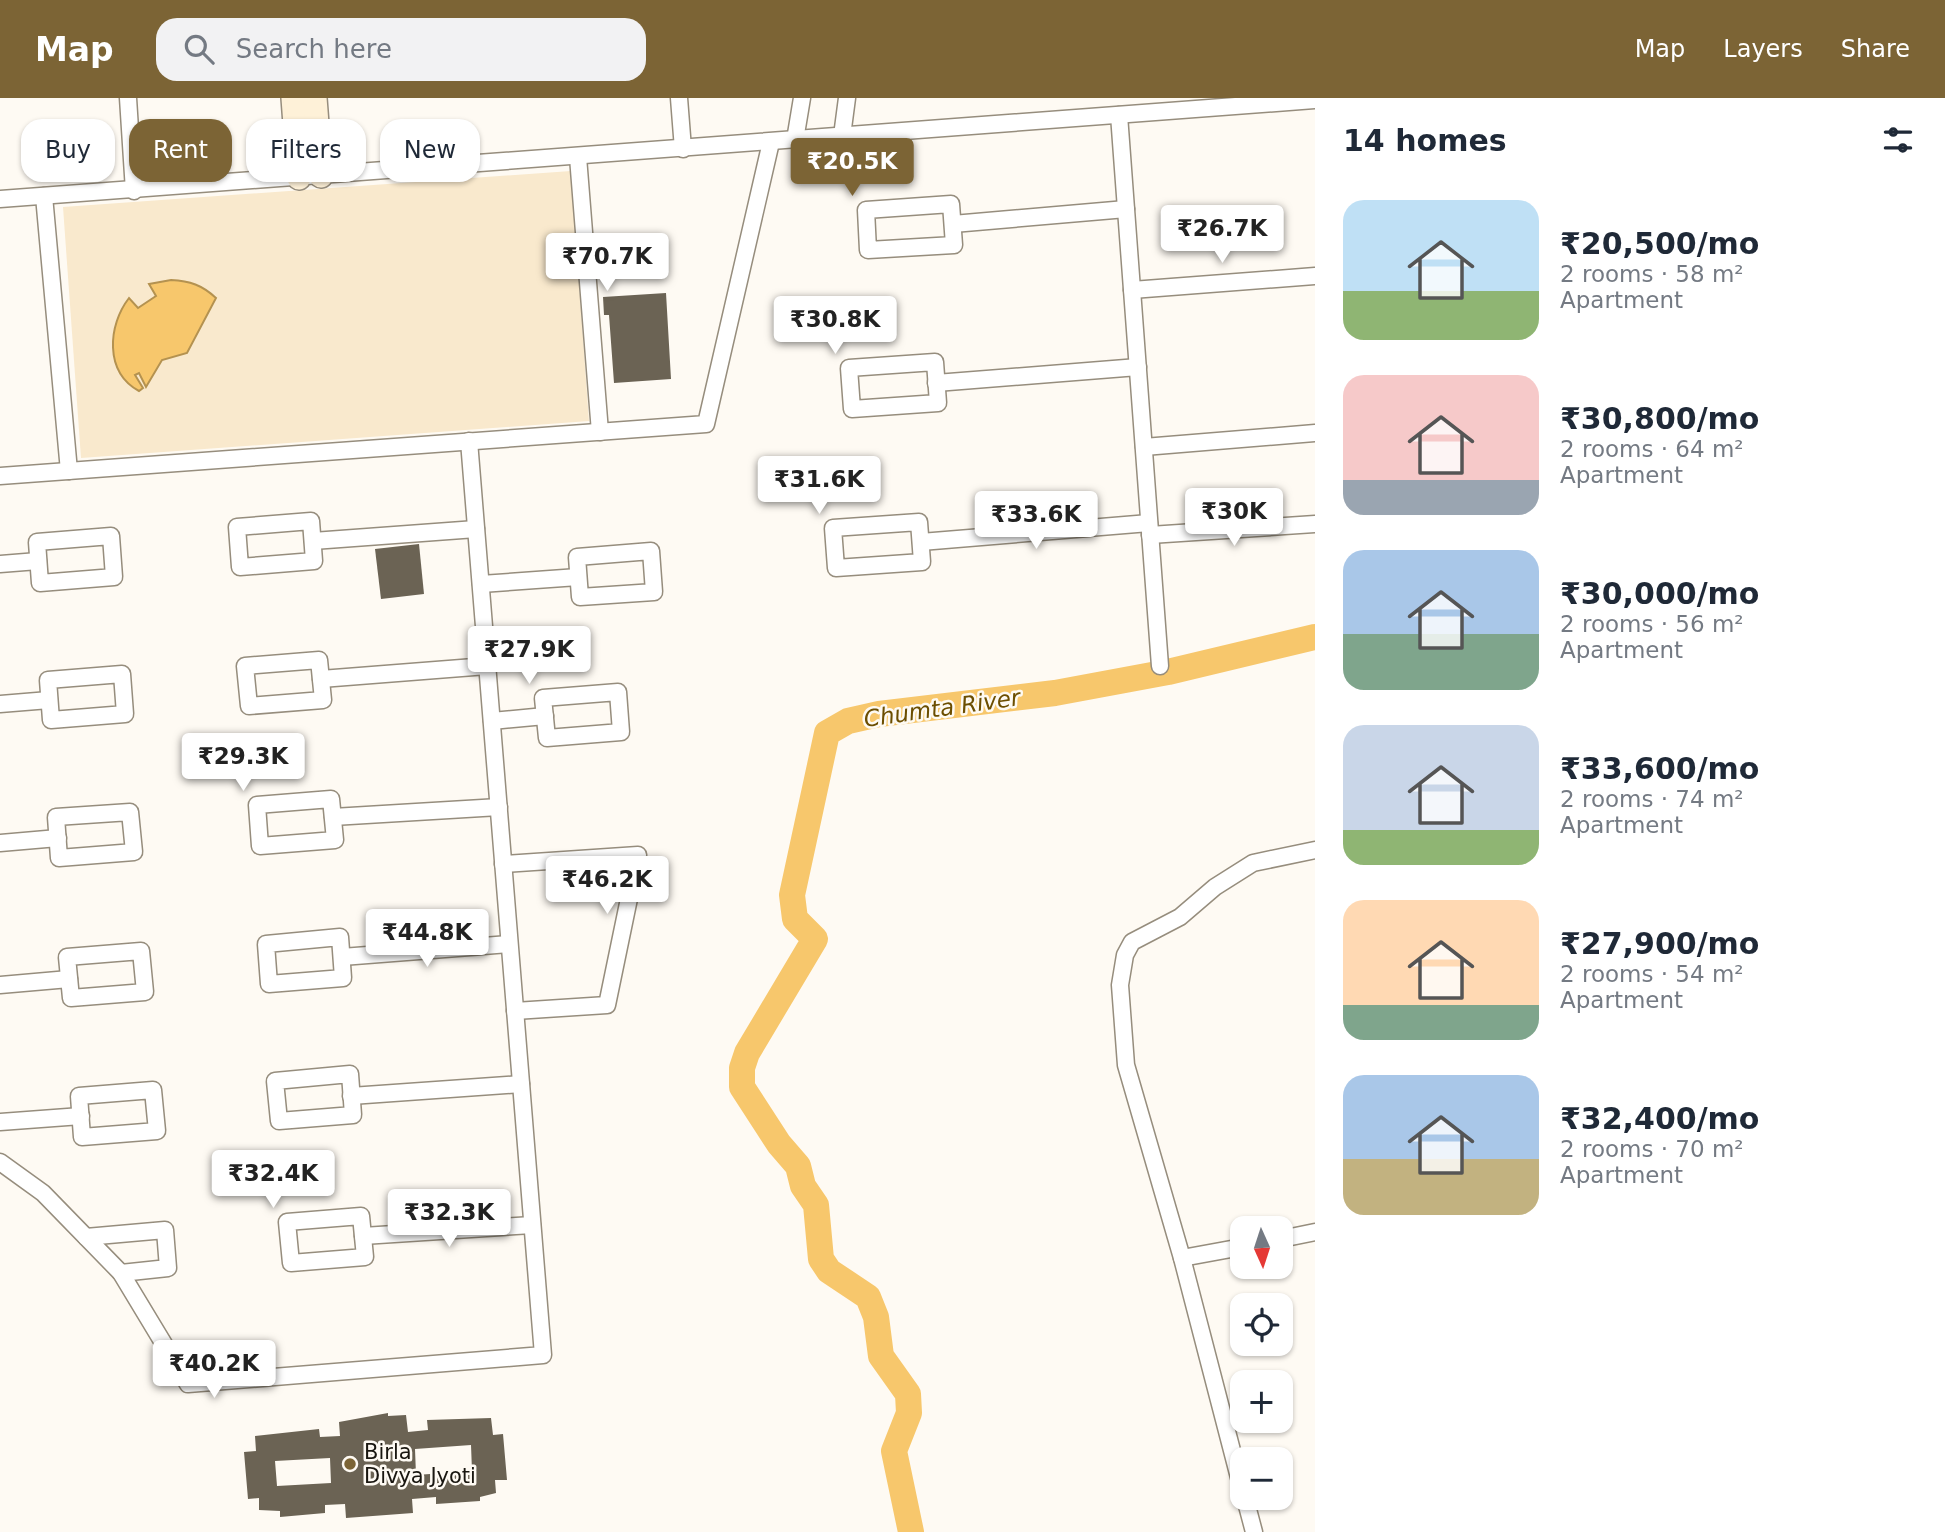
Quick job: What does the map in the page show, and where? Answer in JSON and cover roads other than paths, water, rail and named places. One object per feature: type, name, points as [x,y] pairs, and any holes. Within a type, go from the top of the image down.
[{"type":"street","points":[[128,98],[134,191]]},
{"type":"street","points":[[293,98],[298,119]]},
{"type":"street","points":[[314,119],[315,98]]},
{"type":"street","points":[[679,98],[683,149]]},
{"type":"street","points":[[795,140],[802,98]]},
{"type":"street","points":[[842,136],[847,98]]},
{"type":"street","points":[[366,173],[1119,115],[1205,103],[1315,100]]},
{"type":"street","points":[[1119,115],[1160,666]]},
{"type":"street","points":[[0,476],[706,424],[771,142]]},
{"type":"street","points":[[578,157],[600,432]]},
{"type":"street","points":[[0,200],[247,182]]},
{"type":"street","points":[[44,196],[69,471]]},
{"type":"street","points":[[951,204],[953,224],[954,244],[868,250],[866,210],[951,204]]},
{"type":"street","points":[[953,224],[1126,209]]},
{"type":"street","points":[[1132,290],[1315,276]]},
{"type":"street","points":[[935,362],[936,383],[938,403],[852,409],[849,368],[935,362]]},
{"type":"street","points":[[936,383],[1138,367]]},
{"type":"street","points":[[1144,447],[1315,433]]},
{"type":"street","points":[[0,1162],[43,1194],[121,1273],[188,1384],[542,1355],[469,441]]},
{"type":"street","points":[[311,521],[313,541],[314,561],[240,567],[237,527],[311,521]]},
{"type":"street","points":[[919,522],[920,542],[922,562],[836,568],[833,528],[919,522]]},
{"type":"street","points":[[920,542],[1150,529],[1315,524]]},
{"type":"street","points":[[313,541],[476,528]]},
{"type":"street","points":[[111,536],[114,577],[40,583],[38,561],[37,542],[111,536]]},
{"type":"street","points":[[651,551],[654,592],[580,597],[578,577],[577,557],[651,551]]},
{"type":"street","points":[[0,564],[38,561]]},
{"type":"street","points":[[481,584],[578,577]]},
{"type":"street","points":[[319,660],[321,679],[323,700],[249,706],[245,666],[319,660]]},
{"type":"street","points":[[321,679],[487,666]]},
{"type":"street","points":[[122,674],[125,714],[51,720],[49,700],[48,680],[122,674]]},
{"type":"street","points":[[618,692],[621,732],[547,738],[545,716],[543,698],[618,692]]},
{"type":"street","points":[[0,704],[49,700]]},
{"type":"street","points":[[492,721],[545,716]]},
{"type":"street","points":[[331,799],[333,817],[335,840],[260,846],[257,805],[331,799]]},
{"type":"street","points":[[333,817],[499,807]]},
{"type":"street","points":[[130,812],[134,852],[59,858],[58,838],[56,817],[130,812]]},
{"type":"street","points":[[0,843],[58,838]]},
{"type":"street","points":[[1231,1447],[1182,1258],[1124,1056],[1120,985],[1125,955],[1139,937],[1180,917],[1242,868],[1266,858],[1315,850]]},
{"type":"street","points":[[503,864],[638,855],[607,1005],[515,1011]]},
{"type":"street","points":[[340,937],[342,957],[343,978],[269,984],[266,944],[340,937]]},
{"type":"street","points":[[342,957],[509,944]]},
{"type":"street","points":[[141,951],[145,992],[71,998],[69,979],[67,957],[141,951]]},
{"type":"street","points":[[0,985],[69,979]]},
{"type":"street","points":[[350,1074],[351,1096],[353,1115],[279,1121],[275,1081],[350,1074]]},
{"type":"street","points":[[351,1096],[521,1084]]},
{"type":"street","points":[[153,1090],[157,1131],[82,1137],[81,1116],[79,1096],[153,1090]]},
{"type":"street","points":[[0,1122],[81,1116]]},
{"type":"street","points":[[362,1216],[363,1236],[365,1257],[290,1263],[287,1222],[362,1216]]},
{"type":"street","points":[[363,1236],[532,1225]]},
{"type":"street","points":[[86,1237],[165,1230],[168,1268],[121,1273]]},
{"type":"street","points":[[1293,1237],[1315,1233]]},
{"type":"street","points":[[1182,1258],[1230,1249]]},
{"type":"street","points":[[1248,1510],[1254,1532]]},
{"type":"waterway","name":"Chumta River","points":[[911,1532],[894,1451],[909,1413],[908,1394],[881,1356],[876,1317],[868,1297],[829,1271],[821,1259],[816,1205],[803,1186],[798,1166],[779,1144],[742,1087],[742,1068],[747,1053],[815,939],[795,919],[792,895],[827,733],[848,721],[879,714],[1055,693],[1168,672],[1315,637]]},
{"type":"place","name":"Birla Divya Jyoti","points":[[350,1464]]}]
